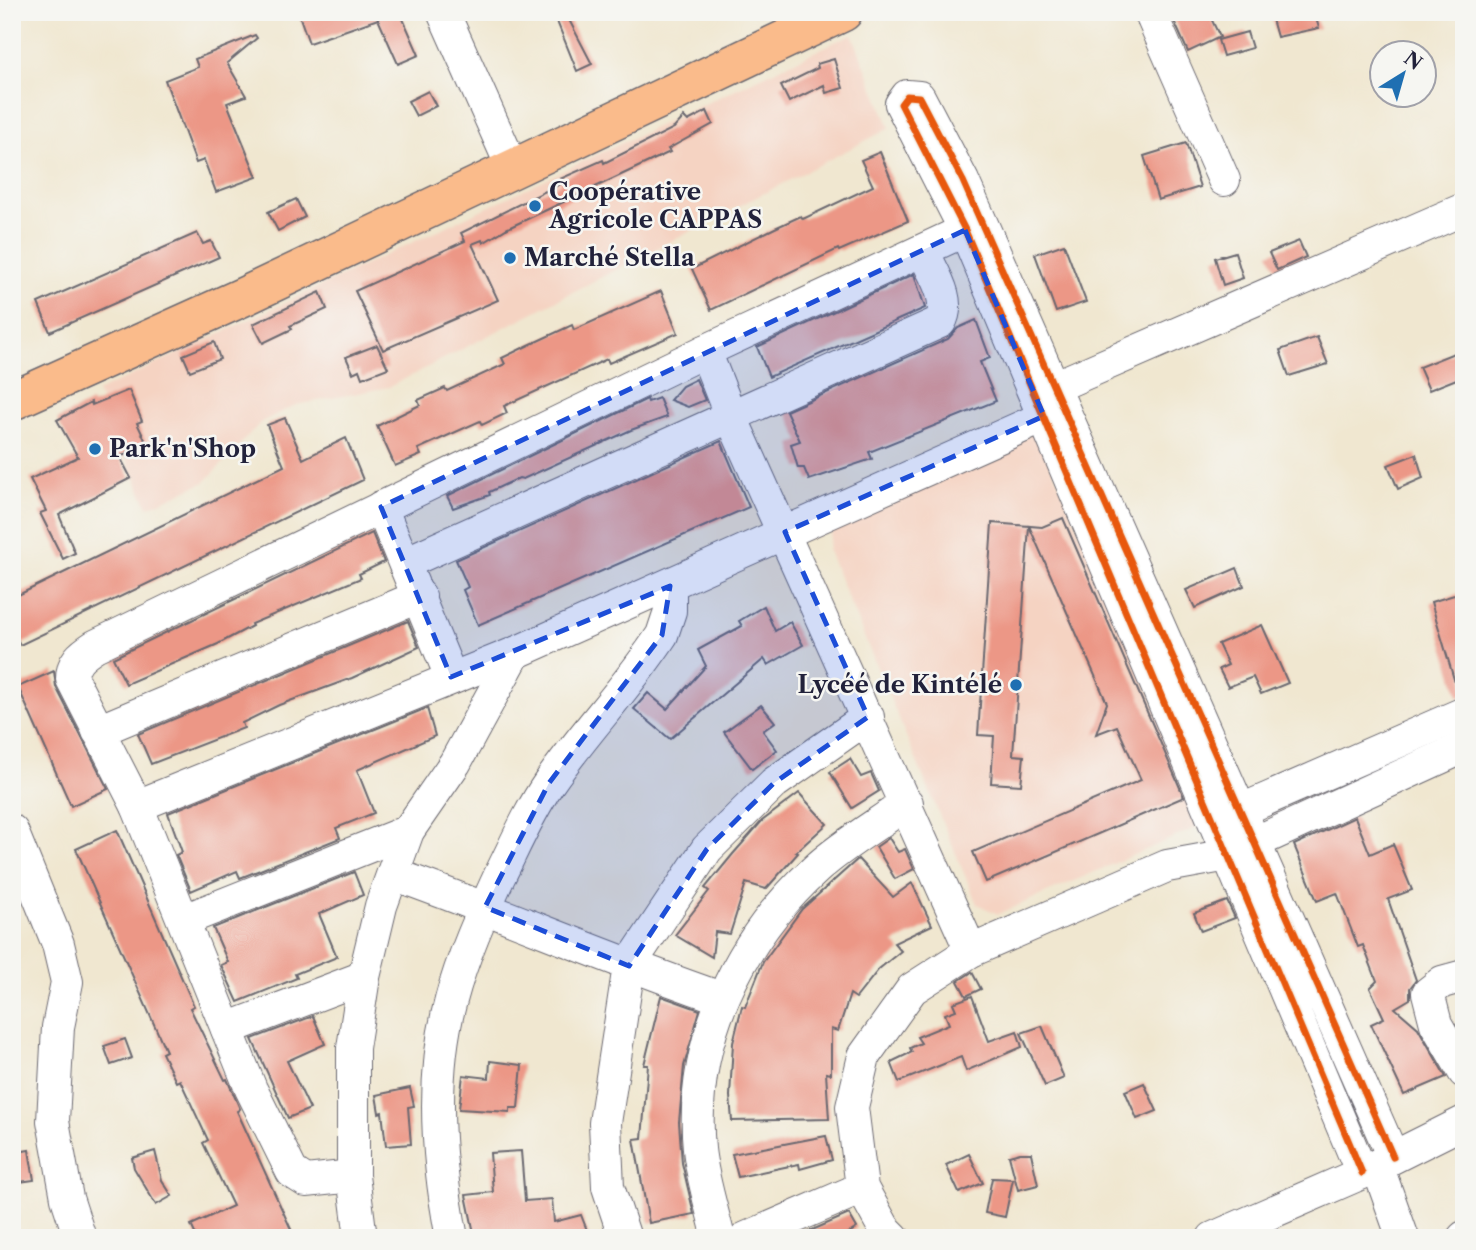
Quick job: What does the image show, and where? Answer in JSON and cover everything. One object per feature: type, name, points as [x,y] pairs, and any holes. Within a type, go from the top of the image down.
[{"type":"highway","points":[[12,401],[245,296],[513,169],[790,24],[843,12]]},
{"type":"street","points":[[443,12],[513,169]]},
{"type":"street","points":[[1150,12],[1224,180]]},
{"type":"street","points":[[137,806],[515,653],[670,586],[1464,209]]},
{"type":"street","points":[[353,1176],[306,1181],[292,1172],[251,1089],[137,806],[72,679],[72,670],[79,657],[95,646],[381,507],[973,226],[1054,403],[1227,817],[1377,1165],[1403,1238]]},
{"type":"street","points":[[405,563],[940,322],[945,314],[944,298],[923,251]]},
{"type":"street","points":[[705,351],[731,417],[907,803],[971,951]]},
{"type":"street","points":[[381,507],[420,596],[451,677]]},
{"type":"street","points":[[452,1238],[439,1149],[440,1072],[451,1000],[485,907],[521,832],[549,783],[662,635],[670,611],[670,586]]},
{"type":"street","points":[[97,732],[420,596]]},
{"type":"street","points":[[361,1238],[353,1176],[353,1048],[364,977],[381,906],[408,831],[455,763],[515,653]]},
{"type":"street","points":[[1167,866],[1227,817],[1464,713]]},
{"type":"street","points":[[625,1238],[608,1187],[605,1123],[629,967],[707,849],[774,783],[868,717]]},
{"type":"street","points":[[894,1238],[884,1228],[862,1188],[852,1107],[863,1056],[912,989],[971,951],[1167,866],[1241,849],[1464,747]]},
{"type":"street","points":[[719,1238],[699,1149],[701,1085],[709,1032],[721,998],[779,905],[818,867],[907,803]]},
{"type":"street","points":[[12,831],[58,944],[67,982],[58,1027],[53,1121],[67,1198],[80,1238]]},
{"type":"street","points":[[184,920],[408,831]]},
{"type":"street","points":[[393,874],[485,907],[629,967],[721,998]]},
{"type":"street","points":[[1464,976],[1442,982],[1428,993],[1436,1024],[1464,1072]]},
{"type":"street","points":[[227,1029],[364,977]]},
{"type":"street","points":[[1213,1238],[1377,1165],[1464,1122]]},
{"type":"street","points":[[746,1238],[862,1188]]},
{"type":"highlighted area","points":[[965,230],[1044,416],[785,532],[868,717],[774,783],[707,849],[629,966],[485,907],[549,783],[662,635],[670,586],[451,677],[381,507]]},
{"type":"shaded area","name":"Marché Stella","points":[[852,34],[890,128],[389,387],[296,405],[261,422],[205,482],[148,507],[97,392]]},
{"type":"shaded area","name":"Lycéé de Kintélé","points":[[1036,431],[1204,818],[1198,827],[998,914],[977,904],[828,551],[832,527]]},
{"type":"building","points":[[298,12],[400,12],[419,55],[398,64],[378,19],[309,43]]},
{"type":"building","points":[[1170,12],[1208,12],[1220,37],[1188,52]]},
{"type":"building","points":[[1270,12],[1314,12],[1319,28],[1277,37]]},
{"type":"building","points":[[566,14],[592,64],[577,71],[556,19]]},
{"type":"building","points":[[1247,32],[1252,48],[1223,56],[1218,40]]},
{"type":"building","points":[[255,35],[257,38],[227,63],[246,96],[227,103],[257,177],[216,192],[204,160],[196,163],[165,80],[198,67],[195,59]]},
{"type":"building","points":[[834,59],[843,88],[826,93],[824,85],[789,102],[781,86],[818,68],[817,64]]},
{"type":"building","points":[[428,91],[436,106],[416,116],[408,101]]},
{"type":"building","points":[[707,111],[713,124],[668,149],[670,152],[506,229],[483,243],[482,240],[472,244],[498,300],[383,350],[355,291],[465,241],[461,233],[562,183],[560,179],[603,160],[604,163],[674,128],[684,117],[688,121]]},
{"type":"building","points":[[1186,143],[1200,187],[1158,200],[1144,156]]},
{"type":"building","points":[[880,152],[908,221],[839,251],[838,249],[711,310],[692,269],[801,216],[803,219],[873,186],[861,160]]},
{"type":"building","points":[[296,199],[305,217],[278,231],[268,212]]},
{"type":"building","points":[[197,233],[203,244],[211,241],[219,257],[50,332],[38,303]]},
{"type":"building","points":[[1299,241],[1306,257],[1277,270],[1269,253]]},
{"type":"building","points":[[1064,244],[1086,302],[1056,312],[1035,254]]},
{"type":"building","points":[[1235,252],[1243,278],[1223,285],[1215,258]]},
{"type":"building","points":[[914,274],[925,308],[769,377],[757,347]]},
{"type":"building","points":[[661,291],[678,333],[609,363],[607,359],[504,406],[507,413],[482,425],[480,421],[418,449],[421,455],[395,466],[377,426],[420,405],[418,400],[445,388],[447,391],[505,364],[502,358],[529,345],[572,325],[574,330]]},
{"type":"building","points":[[320,292],[327,309],[290,326],[292,329],[263,343],[253,324]]},
{"type":"building","points":[[976,320],[990,358],[980,362],[996,401],[869,452],[872,459],[809,480],[804,468],[798,468],[791,444],[800,441],[786,411],[948,339],[958,328]]},
{"type":"building","points":[[1317,337],[1328,364],[1289,376],[1280,350]]},
{"type":"building","points":[[214,342],[220,359],[190,371],[183,355]]},
{"type":"building","points":[[377,345],[388,368],[362,378],[359,370],[353,373],[346,357]]},
{"type":"building","points":[[1464,349],[1464,376],[1429,390],[1419,367]]},
{"type":"building","points":[[696,379],[705,400],[688,407],[670,400],[682,386]]},
{"type":"building","points":[[129,390],[142,421],[137,423],[147,444],[120,457],[131,478],[59,515],[75,553],[63,559],[40,513],[46,511],[30,479],[78,457],[57,420],[91,402],[92,405]]},
{"type":"building","points":[[659,398],[667,417],[631,430],[523,479],[519,478],[489,492],[490,495],[453,508],[447,496],[647,399],[648,402]]},
{"type":"building","points":[[285,418],[303,459],[346,438],[363,480],[20,645],[12,629],[12,598],[284,466],[267,425]]},
{"type":"building","points":[[721,441],[749,507],[478,625],[463,590],[468,587],[456,560]]},
{"type":"building","points":[[1416,454],[1423,478],[1398,489],[1388,465]]},
{"type":"building","points":[[1063,518],[1184,797],[986,882],[973,852],[1141,780],[1117,726],[1096,734],[1107,703],[1029,526],[1042,527]]},
{"type":"building","points":[[992,523],[1029,526],[1013,755],[1024,756],[1021,785],[991,783],[994,736],[978,735]]},
{"type":"building","points":[[372,533],[384,562],[359,574],[361,578],[251,624],[252,626],[218,644],[126,684],[113,658]]},
{"type":"building","points":[[1237,568],[1244,586],[1195,608],[1186,590]]},
{"type":"building","points":[[1464,592],[1464,695],[1459,696],[1431,602]]},
{"type":"building","points":[[764,606],[775,631],[790,622],[803,645],[768,665],[764,659],[670,739],[634,709],[648,693],[667,709],[706,666],[698,650],[742,626],[739,621]]},
{"type":"building","points":[[408,621],[419,647],[352,678],[279,705],[242,723],[244,728],[151,764],[138,734]]},
{"type":"building","points":[[1262,625],[1288,683],[1261,694],[1253,677],[1228,687],[1219,669],[1228,665],[1218,644]]},
{"type":"building","points":[[54,671],[56,687],[108,789],[71,806],[18,687]]},
{"type":"building","points":[[761,705],[775,722],[763,731],[777,750],[752,769],[724,732]]},
{"type":"building","points":[[427,708],[435,736],[357,770],[374,813],[336,828],[340,838],[240,878],[237,871],[191,891],[176,855],[182,852],[168,813]]},
{"type":"building","points":[[850,759],[861,777],[871,773],[879,791],[852,808],[830,772]]},
{"type":"building","points":[[799,793],[827,824],[796,852],[798,853],[766,889],[746,883],[730,934],[715,932],[712,957],[675,935],[709,891],[705,888],[733,854],[762,821]]},
{"type":"building","points":[[1355,817],[1370,854],[1393,844],[1412,890],[1388,899],[1416,980],[1410,988],[1410,999],[1395,1008],[1418,1028],[1446,1077],[1404,1095],[1371,1024],[1384,1018],[1370,988],[1377,981],[1363,945],[1358,947],[1337,893],[1317,901],[1294,845]]},
{"type":"building","points":[[117,830],[194,1006],[190,1008],[225,1080],[227,1079],[240,1109],[237,1111],[295,1238],[197,1238],[191,1225],[233,1206],[203,1143],[208,1140],[180,1080],[176,1082],[162,1053],[166,1051],[76,849]]},
{"type":"building","points":[[889,838],[898,852],[905,849],[914,869],[895,879],[876,847]]},
{"type":"building","points":[[858,859],[893,897],[912,883],[932,925],[894,943],[901,951],[879,969],[856,998],[850,994],[838,1031],[831,1029],[831,1074],[826,1073],[829,1119],[732,1121],[730,1096],[733,1043],[742,1006],[745,1007],[763,962],[802,909]]},
{"type":"building","points":[[354,872],[363,895],[319,914],[337,957],[295,974],[297,978],[238,1002],[221,965],[228,962],[213,928]]},
{"type":"building","points":[[1227,901],[1235,918],[1201,931],[1194,913]]},
{"type":"building","points":[[972,972],[981,989],[966,996],[958,981]]},
{"type":"building","points":[[661,996],[700,1010],[684,1066],[679,1122],[682,1163],[694,1214],[649,1223],[634,1139],[642,1138],[648,1065],[644,1065]]},
{"type":"building","points":[[972,996],[989,1041],[1017,1031],[1022,1047],[966,1071],[961,1057],[899,1082],[891,1062],[912,1052],[910,1048],[921,1043],[917,1037],[949,1024],[945,1014],[956,1010],[953,1003]]},
{"type":"building","points":[[313,1016],[325,1044],[287,1061],[310,1109],[288,1118],[252,1039]]},
{"type":"building","points":[[1042,1026],[1064,1078],[1045,1086],[1021,1033]]},
{"type":"building","points":[[125,1039],[132,1058],[111,1065],[104,1046]]},
{"type":"building","points":[[490,1061],[522,1065],[518,1108],[510,1108],[510,1112],[459,1109],[463,1075],[489,1078]]},
{"type":"building","points":[[1144,1083],[1157,1111],[1137,1119],[1125,1091]]},
{"type":"building","points":[[410,1088],[414,1106],[408,1107],[411,1144],[386,1146],[382,1112],[379,1113],[376,1095]]},
{"type":"building","points":[[826,1136],[832,1160],[800,1169],[799,1164],[738,1177],[732,1154]]},
{"type":"building","points":[[29,1150],[34,1180],[12,1183],[12,1153]]},
{"type":"building","points":[[155,1151],[162,1180],[172,1196],[156,1205],[134,1168],[132,1158]]},
{"type":"building","points":[[521,1151],[525,1201],[552,1199],[554,1222],[581,1215],[590,1238],[475,1238],[466,1195],[493,1192],[490,1153]]},
{"type":"building","points":[[1031,1153],[1038,1185],[1018,1190],[1009,1156]]},
{"type":"building","points":[[969,1154],[983,1183],[959,1193],[946,1165]]},
{"type":"building","points":[[992,1178],[1013,1179],[1005,1217],[985,1213]]},
{"type":"building","points":[[849,1214],[857,1228],[840,1238],[794,1238]]},
{"type":"cycle path","points":[[1362,1173],[965,230],[901,104],[907,96],[919,97],[963,181],[1393,1157]]},
{"type":"place","name":"Coopérative Agricole CAPPAS","points":[[535,206]]},
{"type":"place","name":"Marché Stella","points":[[510,258]]},
{"type":"place","name":"Park'n'Shop","points":[[95,449]]},
{"type":"place","name":"Lycéé de Kintélé","points":[[1016,685]]}]
